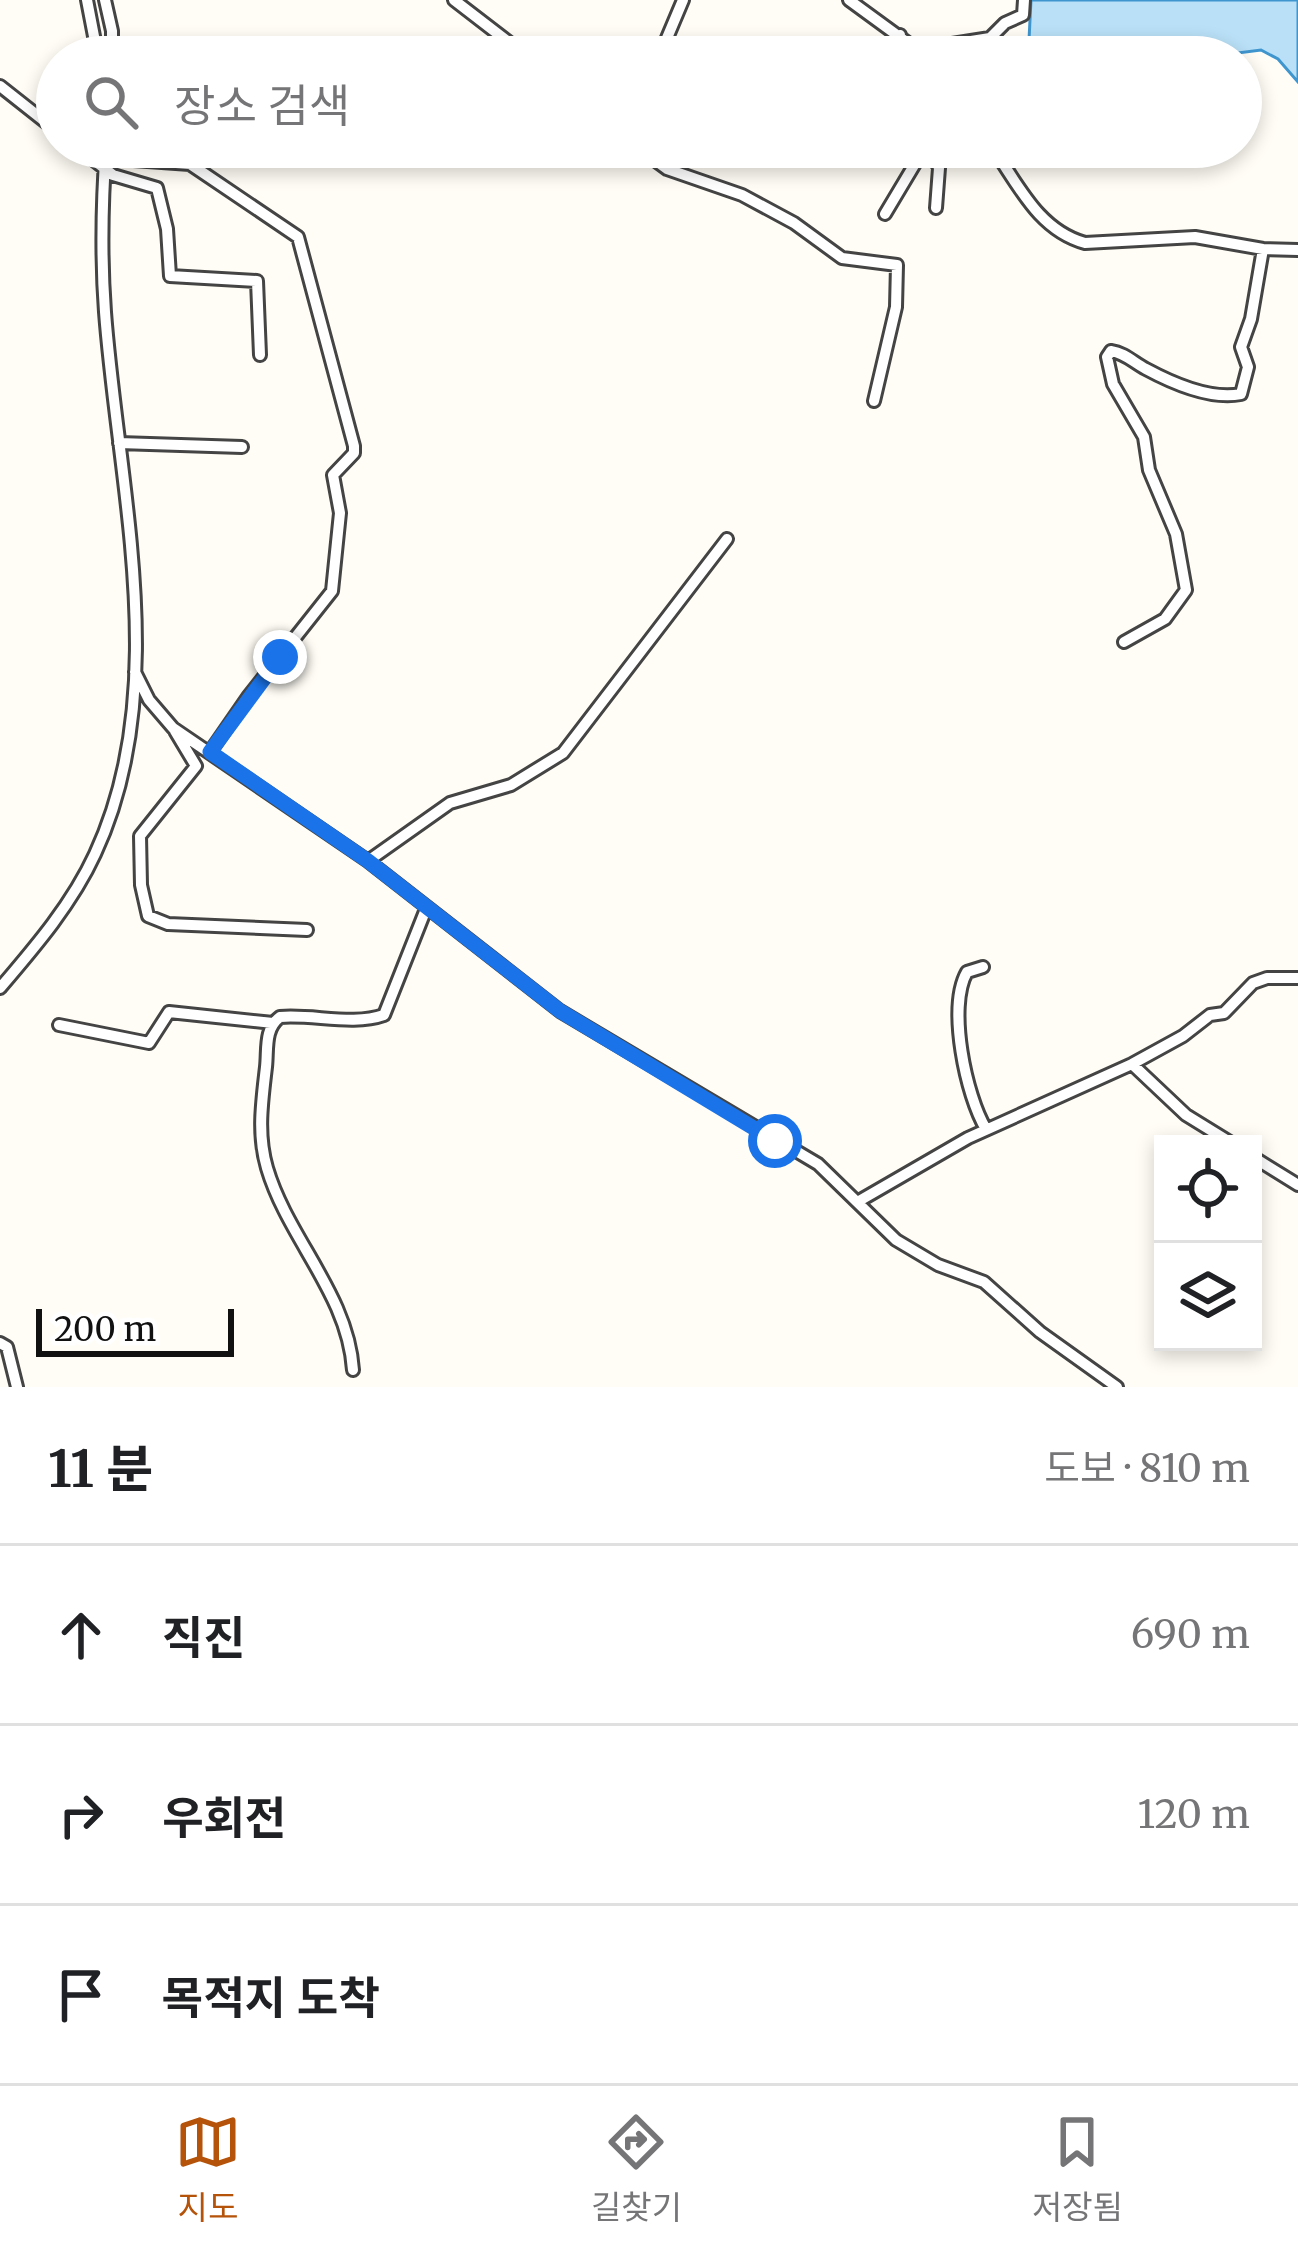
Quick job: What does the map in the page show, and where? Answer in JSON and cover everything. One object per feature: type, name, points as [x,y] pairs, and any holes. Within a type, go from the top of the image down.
[{"type":"street","points":[[87,0],[97,36]]},
{"type":"street","points":[[105,0],[112,36]]},
{"type":"street","points":[[454,0],[501,36]]},
{"type":"street","points":[[668,36],[683,0]]},
{"type":"street","points":[[849,0],[900,35]]},
{"type":"street","points":[[992,36],[1004,23],[1023,15],[1024,0]]},
{"type":"street","points":[[0,86],[36,114]]},
{"type":"street","points":[[0,988],[80,884],[104,835],[136,696],[128,494],[104,311],[102,168]]},
{"type":"street","points":[[123,168],[157,188],[167,229],[170,276],[257,281],[260,355]]},
{"type":"street","points":[[196,168],[298,237],[354,446],[352,456],[333,475],[340,513],[332,591],[210,752]]},
{"type":"street","points":[[666,168],[742,195],[794,223],[842,258],[899,268],[896,307],[874,401]]},
{"type":"street","points":[[885,214],[914,168]]},
{"type":"street","points":[[936,208],[939,168]]},
{"type":"street","points":[[1007,168],[1049,226],[1074,240],[1208,238],[1263,249],[1298,250]]},
{"type":"street","points":[[1124,642],[1165,619],[1186,590],[1176,534],[1149,470],[1144,437],[1113,384],[1107,357],[1111,351],[1120,352],[1148,370],[1210,394],[1241,394],[1248,367],[1241,347],[1251,319],[1263,249]]},
{"type":"street","points":[[119,443],[242,447]]},
{"type":"street","points":[[368,861],[450,803],[511,785],[563,753],[727,538]]},
{"type":"street","points":[[135,672],[196,766],[140,836],[141,885],[148,916],[168,924],[307,930]]},
{"type":"street","points":[[173,728],[368,861],[560,1011],[818,1164],[913,1252],[984,1282],[1040,1332],[1117,1387]]},
{"type":"street","points":[[59,1025],[149,1043],[169,1012],[272,1023],[280,1017],[308,1015],[369,1020],[383,1016],[426,909]]},
{"type":"street","points":[[983,968],[967,972],[957,1002],[974,1110],[986,1129]]},
{"type":"street","points":[[859,1202],[986,1129],[1184,1036],[1210,1015],[1224,1013],[1253,983],[1267,978],[1298,979]]},
{"type":"street","points":[[272,1023],[259,1127],[267,1168],[280,1203],[344,1320],[353,1370]]},
{"type":"street","points":[[1132,1064],[1186,1115],[1218,1135]]},
{"type":"street","points":[[1262,1163],[1298,1185]]},
{"type":"street","points":[[0,1343],[7,1347],[17,1387]]},
{"type":"water","points":[[1031,0],[1298,0],[1298,82],[1278,59],[1262,51],[1262,36],[1029,36]]},
{"type":"route","points":[[280,657],[210,752],[368,861],[560,1011],[775,1141]]}]
